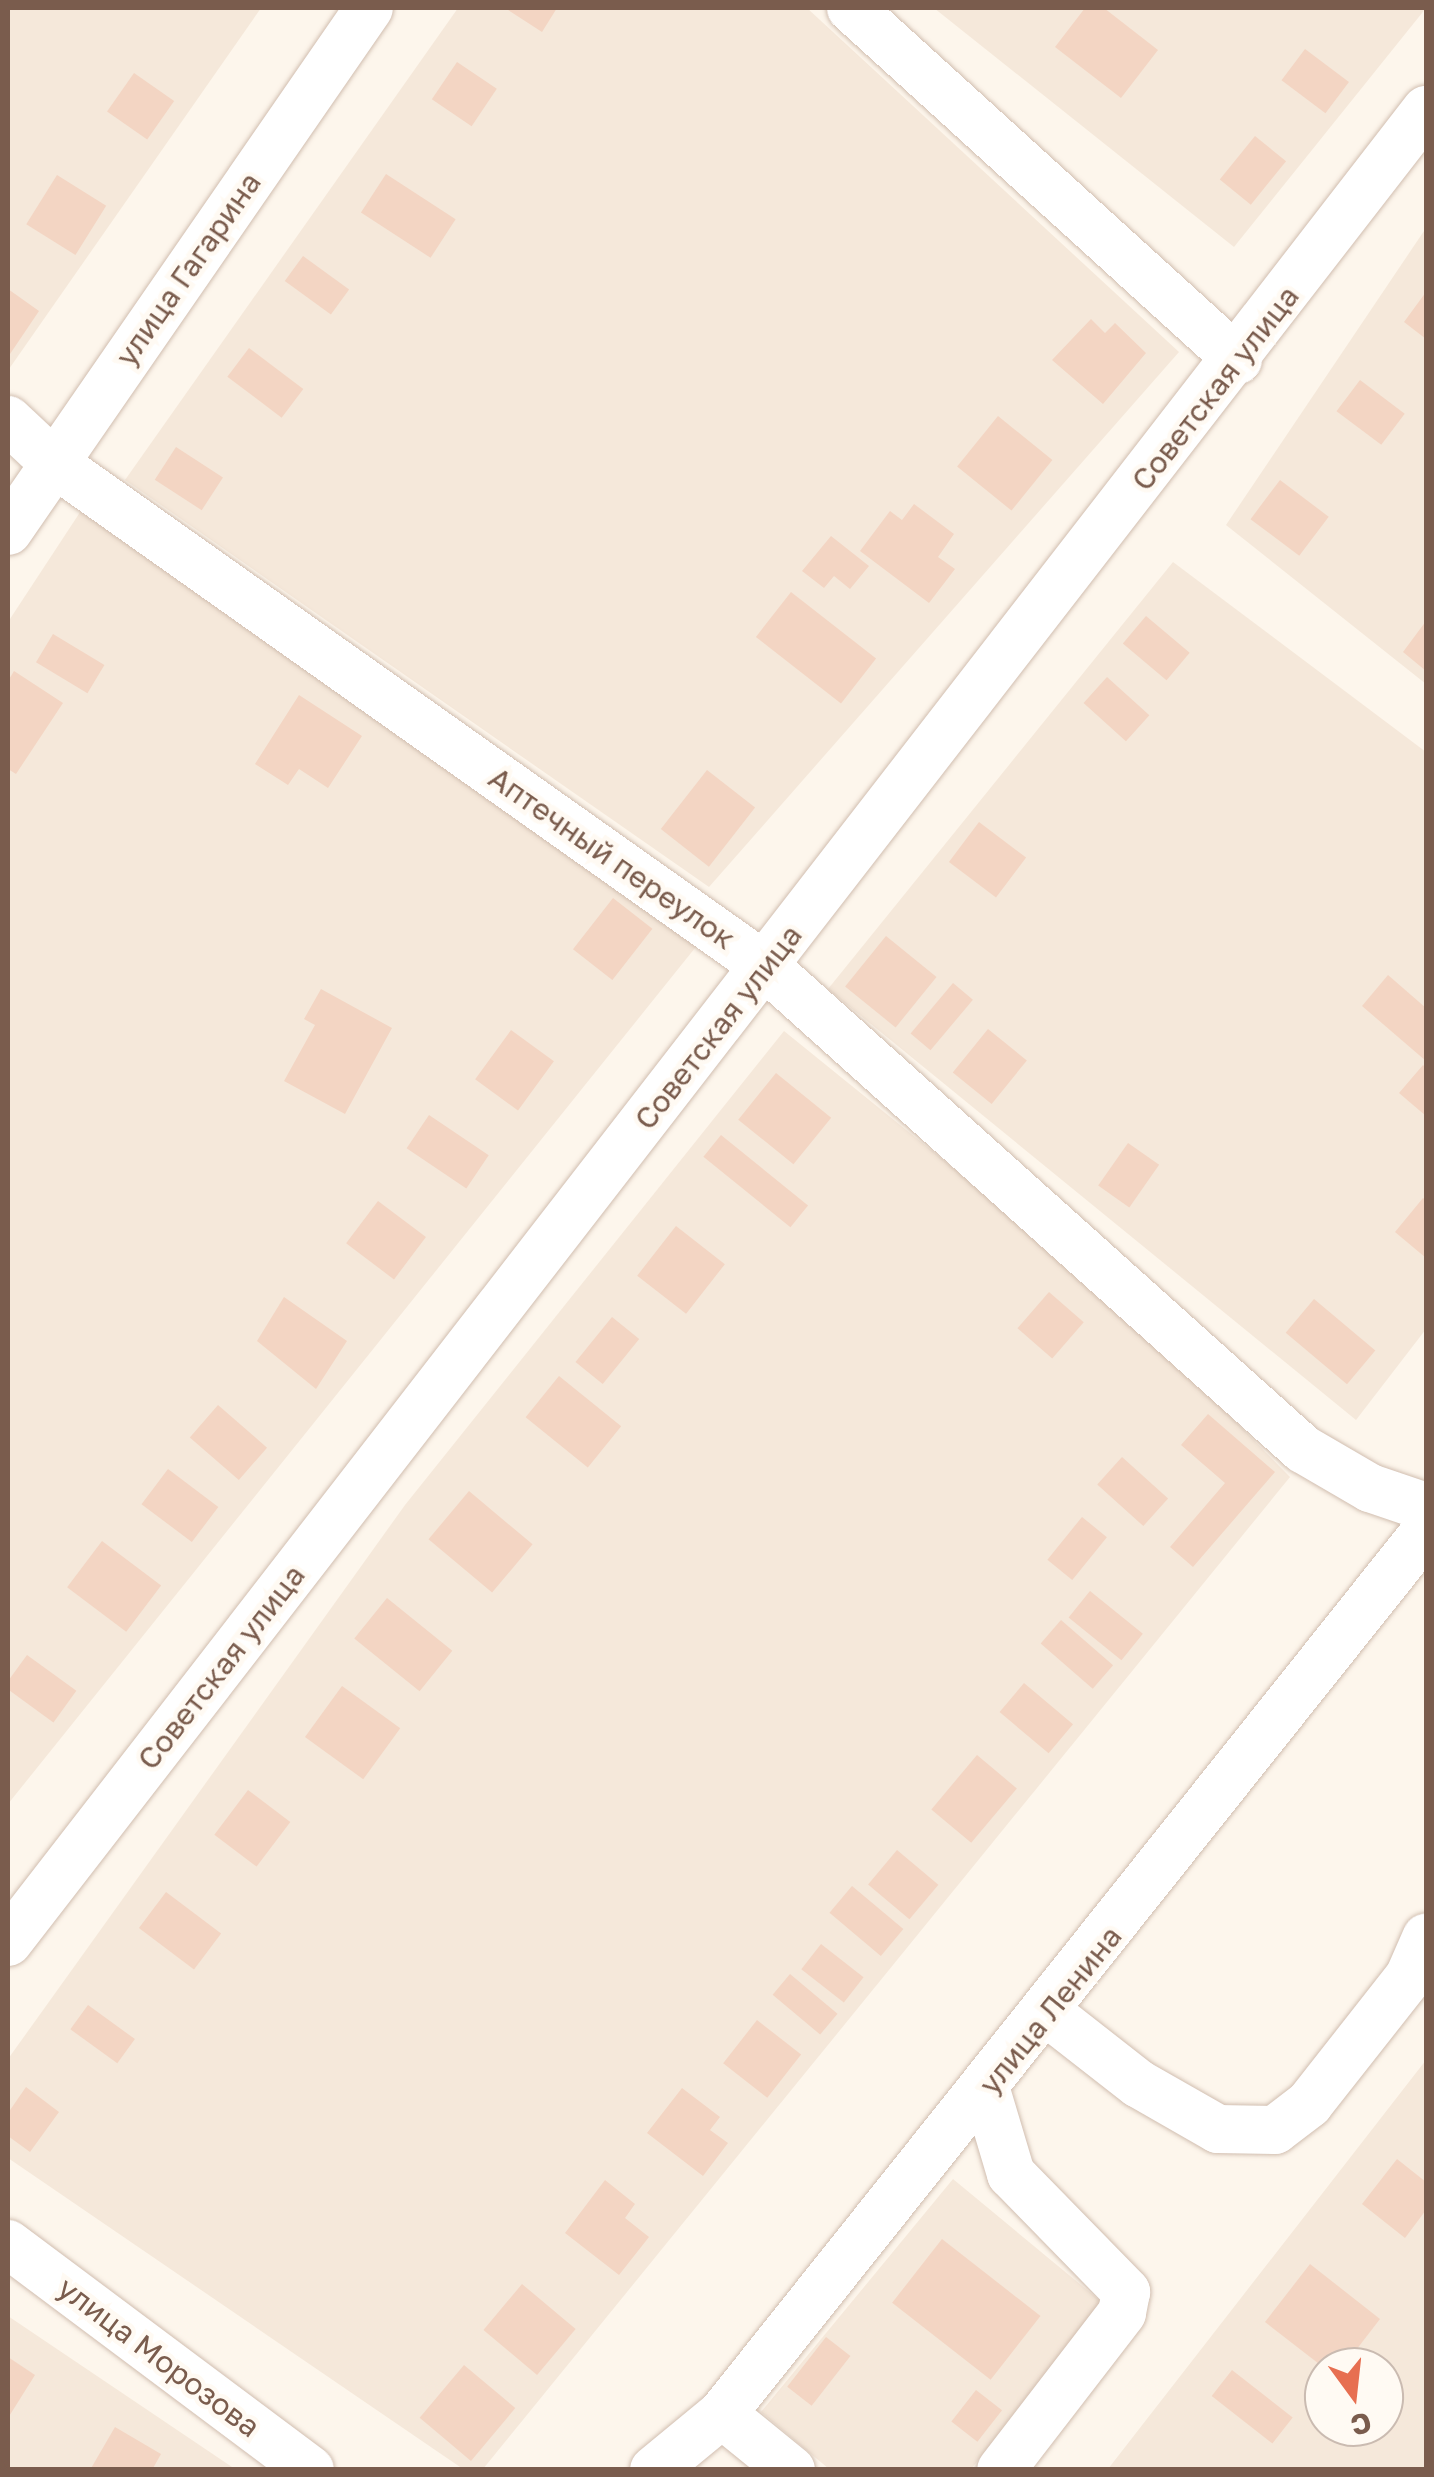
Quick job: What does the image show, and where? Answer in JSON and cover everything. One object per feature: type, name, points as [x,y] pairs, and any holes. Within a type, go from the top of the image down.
[{"type":"street","name":"улица Гагарина","points":[[8,531],[370,8]]},
{"type":"street","points":[[850,8],[1238,360]]},
{"type":"street","name":"Советская улица","points":[[8,1942],[1238,360],[1426,110]]},
{"type":"street","name":"Аптечный переулок","points":[[8,420],[54,463],[766,966],[1304,1449],[1370,1488],[1426,1507]]},
{"type":"street","name":"улица Ленина","points":[[654,2470],[722,2414],[1048,2013],[1426,1531]]},
{"type":"street","points":[[1048,2013],[1139,2084],[1218,2129],[1276,2130],[1310,2104],[1409,1977],[1426,1938]]},
{"type":"street","points":[[986,2090],[1011,2174],[1126,2292],[1122,2312],[1001,2470]]},
{"type":"street","name":"улица Морозова","points":[[8,2244],[310,2470]]},
{"type":"street","points":[[722,2414],[791,2470]]},
{"type":"shaded area","points":[[8,8],[261,8],[9,369],[8,368]]},
{"type":"shaded area","points":[[458,8],[807,8],[1179,352],[709,887],[125,480]]},
{"type":"shaded area","points":[[934,8],[1426,8],[1234,247]]},
{"type":"shaded area","points":[[1426,228],[1426,684],[1226,525]]},
{"type":"shaded area","points":[[90,497],[703,938],[8,1804],[8,622]]},
{"type":"shaded area","points":[[1173,562],[1426,752],[1426,1329],[1356,1420],[828,989]]},
{"type":"shaded area","points":[[784,1031],[1116,1300],[1290,1477],[483,2469],[463,2469],[8,2158],[8,2059],[405,1505]]},
{"type":"shaded area","points":[[1426,2060],[1426,2469],[1108,2469]]},
{"type":"shaded area","points":[[953,2179],[1104,2304],[971,2469],[829,2469],[761,2412]]},
{"type":"shaded area","points":[[8,2316],[235,2469],[8,2469]]},
{"type":"building","points":[[505,8],[557,8],[542,32]]},
{"type":"building","points":[[1085,8],[1104,8],[1158,50],[1121,98],[1055,47]]},
{"type":"building","points":[[1305,49],[1349,82],[1325,113],[1282,80]]},
{"type":"building","points":[[457,62],[497,89],[472,126],[432,99]]},
{"type":"building","points":[[134,73],[174,101],[147,140],[107,112]]},
{"type":"building","points":[[1255,136],[1286,161],[1251,205],[1220,180]]},
{"type":"building","points":[[386,174],[456,219],[431,258],[361,213]]},
{"type":"building","points":[[57,175],[106,206],[75,255],[26,224]]},
{"type":"building","points":[[303,256],[349,290],[331,315],[285,281]]},
{"type":"building","points":[[8,289],[39,311],[8,357]]},
{"type":"building","points":[[1426,292],[1426,339],[1404,322]]},
{"type":"building","points":[[1091,319],[1105,333],[1115,323],[1146,353],[1103,404],[1052,360]]},
{"type":"building","points":[[249,348],[303,389],[282,418],[227,377]]},
{"type":"building","points":[[1360,380],[1405,414],[1381,445],[1337,411]]},
{"type":"building","points":[[998,416],[1052,460],[1011,511],[957,467]]},
{"type":"building","points":[[176,447],[223,477],[202,510],[155,480]]},
{"type":"building","points":[[1280,480],[1329,517],[1299,556],[1251,519]]},
{"type":"building","points":[[914,504],[954,534],[938,557],[955,569],[929,603],[860,551],[890,511],[902,520]]},
{"type":"building","points":[[831,536],[869,566],[850,589],[834,576],[824,588],[802,571]]},
{"type":"building","points":[[791,592],[876,658],[841,703],[756,637]]},
{"type":"building","points":[[1146,616],[1190,653],[1167,680],[1123,644]]},
{"type":"building","points":[[1426,621],[1426,671],[1403,652]]},
{"type":"building","points":[[53,634],[104,665],[87,693],[36,662]]},
{"type":"building","points":[[14,671],[63,703],[16,774],[8,769],[8,681]]},
{"type":"building","points":[[1107,677],[1149,715],[1126,741],[1084,703]]},
{"type":"building","points":[[299,695],[362,736],[328,788],[299,769],[288,785],[255,764]]},
{"type":"building","points":[[707,770],[755,808],[709,867],[661,829]]},
{"type":"building","points":[[979,822],[1026,858],[996,897],[949,862]]},
{"type":"building","points":[[613,898],[652,929],[612,980],[573,949]]},
{"type":"building","points":[[886,936],[937,977],[896,1027],[845,987]]},
{"type":"building","points":[[1388,975],[1426,1008],[1426,1061],[1362,1006]]},
{"type":"building","points":[[953,983],[973,1000],[930,1050],[911,1034]]},
{"type":"building","points":[[321,989],[392,1028],[345,1114],[284,1081],[315,1025],[304,1019]]},
{"type":"building","points":[[988,1029],[1027,1060],[992,1104],[953,1073]]},
{"type":"building","points":[[511,1030],[554,1061],[518,1111],[475,1079]]},
{"type":"building","points":[[1423,1065],[1426,1068],[1426,1116],[1399,1093]]},
{"type":"building","points":[[776,1073],[831,1118],[793,1164],[738,1120]]},
{"type":"building","points":[[429,1115],[489,1155],[466,1188],[407,1148]]},
{"type":"building","points":[[721,1135],[808,1205],[790,1227],[703,1157]]},
{"type":"building","points":[[1128,1143],[1159,1165],[1129,1207],[1098,1186]]},
{"type":"building","points":[[1423,1198],[1426,1200],[1426,1258],[1395,1232]]},
{"type":"building","points":[[378,1201],[426,1237],[394,1279],[346,1243]]},
{"type":"building","points":[[676,1226],[725,1264],[686,1314],[637,1276]]},
{"type":"building","points":[[1049,1292],[1084,1322],[1052,1358],[1018,1328]]},
{"type":"building","points":[[284,1297],[347,1341],[316,1389],[257,1341]]},
{"type":"building","points":[[1314,1299],[1375,1350],[1347,1384],[1286,1333]]},
{"type":"building","points":[[612,1317],[639,1339],[603,1384],[575,1362]]},
{"type":"building","points":[[559,1376],[621,1426],[588,1468],[526,1417]]},
{"type":"building","points":[[218,1405],[267,1448],[239,1480],[190,1437]]},
{"type":"building","points":[[1208,1414],[1275,1472],[1193,1567],[1170,1547],[1225,1483],[1181,1445]]},
{"type":"building","points":[[1122,1457],[1168,1498],[1143,1526],[1097,1484]]},
{"type":"building","points":[[168,1469],[218,1507],[192,1542],[142,1504]]},
{"type":"building","points":[[469,1491],[533,1544],[492,1593],[429,1539]]},
{"type":"building","points":[[1082,1517],[1107,1537],[1072,1580],[1047,1560]]},
{"type":"building","points":[[102,1541],[161,1586],[126,1632],[67,1587]]},
{"type":"building","points":[[1090,1591],[1143,1634],[1121,1660],[1069,1617]]},
{"type":"building","points":[[387,1598],[452,1651],[420,1691],[354,1638]]},
{"type":"building","points":[[1061,1620],[1113,1665],[1093,1689],[1041,1643]]},
{"type":"building","points":[[27,1655],[76,1691],[53,1722],[8,1689],[8,1681]]},
{"type":"building","points":[[1024,1683],[1073,1724],[1049,1753],[1000,1712]]},
{"type":"building","points":[[342,1686],[400,1728],[363,1779],[305,1737]]},
{"type":"building","points":[[977,1755],[1017,1788],[971,1843],[931,1809]]},
{"type":"building","points":[[248,1790],[290,1822],[257,1867],[214,1835]]},
{"type":"building","points":[[897,1850],[938,1885],[909,1919],[868,1884]]},
{"type":"building","points":[[852,1886],[903,1929],[881,1956],[830,1913]]},
{"type":"building","points":[[166,1892],[221,1934],[194,1969],[139,1928]]},
{"type":"building","points":[[821,1944],[864,1977],[844,2002],[801,1969]]},
{"type":"building","points":[[790,1974],[837,2014],[820,2035],[773,1995]]},
{"type":"building","points":[[88,2005],[135,2039],[117,2063],[70,2029]]},
{"type":"building","points":[[757,2020],[801,2054],[767,2098],[723,2063]]},
{"type":"building","points":[[26,2087],[59,2112],[30,2152],[8,2136],[8,2113]]},
{"type":"building","points":[[682,2088],[720,2117],[710,2130],[728,2143],[703,2176],[647,2133]]},
{"type":"building","points":[[1397,2159],[1426,2182],[1426,2210],[1405,2238],[1362,2204]]},
{"type":"building","points":[[605,2180],[635,2204],[625,2218],[649,2237],[619,2275],[565,2233]]},
{"type":"building","points":[[942,2239],[1041,2316],[991,2380],[892,2303]]},
{"type":"building","points":[[1310,2264],[1380,2319],[1358,2347],[1304,2347],[1304,2352],[1265,2322]]},
{"type":"building","points":[[522,2284],[576,2329],[537,2375],[483,2330]]},
{"type":"building","points":[[826,2337],[850,2356],[812,2406],[787,2387]]},
{"type":"building","points":[[8,2357],[35,2375],[8,2418]]},
{"type":"building","points":[[464,2365],[515,2408],[471,2461],[420,2418]]},
{"type":"building","points":[[1232,2370],[1293,2417],[1272,2443],[1212,2396]]},
{"type":"building","points":[[976,2390],[1002,2410],[977,2442],[951,2422]]},
{"type":"building","points":[[115,2427],[161,2454],[152,2470],[90,2470]]}]
